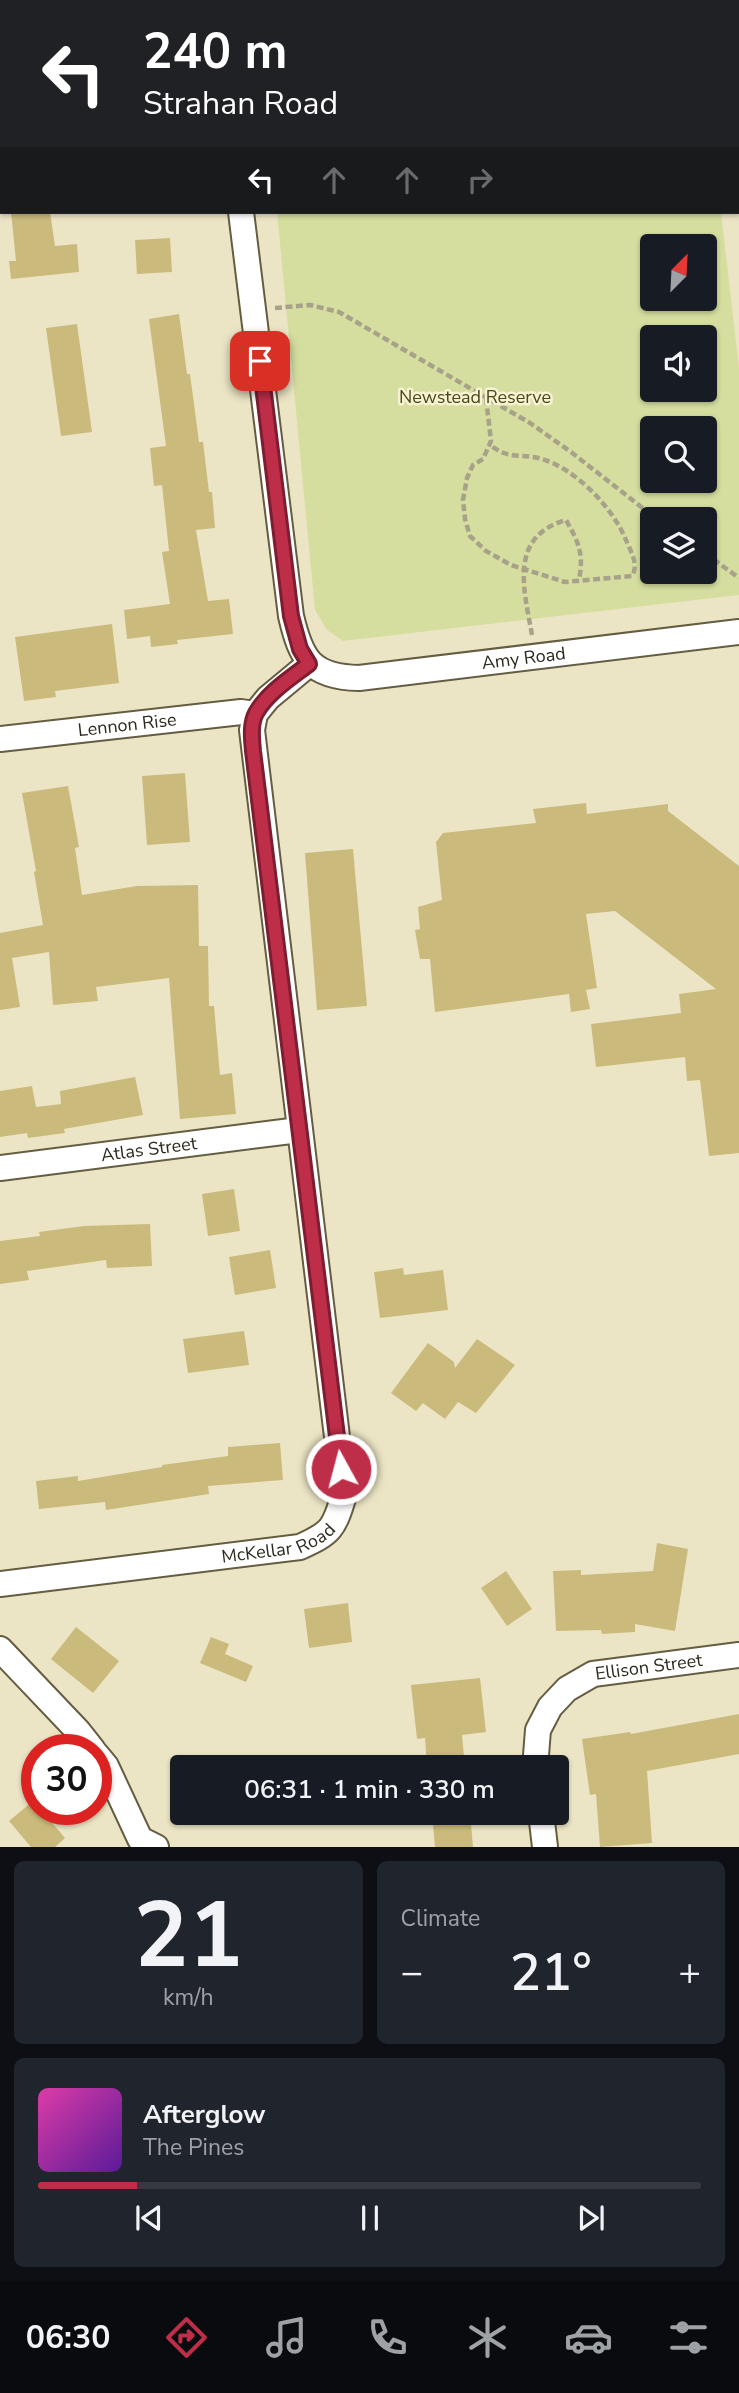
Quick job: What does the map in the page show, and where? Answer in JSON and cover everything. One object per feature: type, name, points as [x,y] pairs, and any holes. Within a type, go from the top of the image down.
[{"type":"street","points":[[241,214],[291,616],[300,649],[309,664],[268,698],[255,714]]},
{"type":"street","name":"Amy Road","points":[[309,664],[326,674],[359,678],[739,632]]},
{"type":"street","name":"Lennon Rise","points":[[0,739],[241,712],[255,714]]},
{"type":"street","name":"McKellar Road","points":[[0,1584],[300,1547],[324,1536],[337,1521],[344,1495],[253,751],[252,730],[255,714]]},
{"type":"street","name":"Atlas Street","points":[[0,1168],[299,1130]]},
{"type":"street","points":[[0,1649],[80,1734]]},
{"type":"street","name":"Ellison Street","points":[[536,1755],[538,1730],[550,1707],[567,1689],[593,1674],[739,1655]]},
{"type":"street","points":[[112,1778],[144,1844]]},
{"type":"street","points":[[542,1825],[545,1847]]},
{"type":"path","points":[[254,310],[310,305],[339,312],[530,424],[641,507]]},
{"type":"path","points":[[486,398],[491,429],[489,445],[483,459],[474,465],[467,478],[463,500],[470,536],[486,551],[525,570],[565,582],[632,576],[635,562],[623,532],[596,494],[543,459],[504,454],[489,445]]},
{"type":"path","points":[[536,656],[524,593],[525,570],[533,538],[541,531],[566,520],[580,549],[582,564],[579,581]]},
{"type":"path","points":[[717,562],[739,578]]},
{"type":"green space","name":"Newstead Reserve","points":[[277,214],[721,214],[739,368],[739,595],[343,641],[327,630],[315,610]]},
{"type":"building","points":[[11,214],[50,214],[55,246],[77,244],[79,272],[11,279],[9,261],[16,261]]},
{"type":"building","points":[[170,238],[172,272],[137,274],[135,240]]},
{"type":"building","points":[[179,314],[199,442],[203,442],[209,492],[212,492],[215,528],[196,530],[208,601],[229,599],[233,634],[177,640],[178,644],[151,647],[150,636],[127,639],[124,610],[170,604],[162,552],[169,551],[162,485],[154,486],[150,448],[166,446],[149,319]]},
{"type":"building","points":[[77,324],[92,432],[61,436],[46,328]]},
{"type":"building","points":[[112,624],[119,683],[55,691],[56,697],[24,701],[15,637]]},
{"type":"building","points":[[185,773],[190,842],[147,845],[142,776]]},
{"type":"building","points":[[68,786],[79,847],[75,848],[82,895],[137,886],[198,885],[199,946],[208,946],[209,1006],[214,1006],[220,1075],[232,1073],[236,1114],[180,1119],[169,978],[96,987],[98,1001],[53,1005],[49,952],[12,958],[20,1007],[0,1010],[0,933],[43,925],[22,793]]},
{"type":"building","points":[[586,803],[587,814],[668,804],[668,811],[739,866],[739,1153],[709,1156],[700,1080],[687,1081],[685,1057],[596,1067],[591,1024],[681,1013],[679,994],[716,989],[615,911],[586,914],[597,988],[586,990],[590,1009],[571,1012],[569,994],[435,1012],[430,959],[420,959],[415,930],[420,929],[418,907],[442,900],[436,842],[443,833],[536,823],[533,809]]},
{"type":"building","points":[[353,849],[367,1006],[317,1010],[305,853]]},
{"type":"building","points":[[135,1077],[143,1115],[64,1129],[65,1133],[28,1138],[27,1133],[0,1137],[0,1091],[32,1086],[36,1107],[61,1104],[60,1091]]},
{"type":"building","points":[[234,1189],[240,1231],[208,1236],[202,1194]]},
{"type":"building","points":[[150,1224],[152,1266],[107,1268],[106,1260],[27,1271],[29,1280],[0,1284],[0,1241],[40,1236],[39,1232],[84,1226]]},
{"type":"building","points":[[270,1250],[276,1288],[235,1295],[229,1257]]},
{"type":"building","points":[[403,1268],[404,1275],[443,1270],[448,1310],[380,1318],[374,1272]]},
{"type":"building","points":[[244,1331],[249,1365],[188,1373],[183,1339]]},
{"type":"building","points":[[477,1339],[515,1365],[476,1413],[458,1402],[445,1419],[423,1403],[416,1411],[391,1393],[428,1343],[454,1362],[455,1368]]},
{"type":"building","points":[[280,1443],[283,1480],[208,1486],[209,1494],[106,1510],[105,1502],[39,1509],[36,1481],[78,1476],[78,1481],[228,1456],[228,1447]]},
{"type":"building","points":[[657,1543],[688,1549],[675,1631],[635,1624],[635,1632],[602,1634],[601,1630],[556,1631],[553,1571],[581,1570],[581,1575],[653,1571]]},
{"type":"building","points":[[506,1571],[532,1609],[507,1626],[481,1588]]},
{"type":"building","points":[[348,1603],[352,1642],[309,1648],[304,1609]]},
{"type":"building","points":[[76,1627],[119,1661],[93,1693],[51,1659]]},
{"type":"building","points":[[211,1637],[229,1644],[225,1654],[253,1666],[246,1682],[200,1663]]},
{"type":"building","points":[[480,1678],[486,1732],[462,1735],[464,1755],[426,1755],[425,1738],[417,1739],[411,1685]]},
{"type":"building","points":[[739,1714],[739,1754],[647,1771],[652,1843],[600,1847],[596,1794],[590,1795],[582,1739],[631,1734]]},
{"type":"building","points":[[21,1811],[21,1825],[54,1825],[65,1838],[55,1847],[31,1847],[9,1821]]},
{"type":"building","points":[[433,1825],[471,1825],[473,1847],[435,1847]]},
{"type":"route","points":[[260,361],[291,616],[300,649],[309,664],[268,698],[255,714],[252,730],[253,751],[341,1469]]}]
